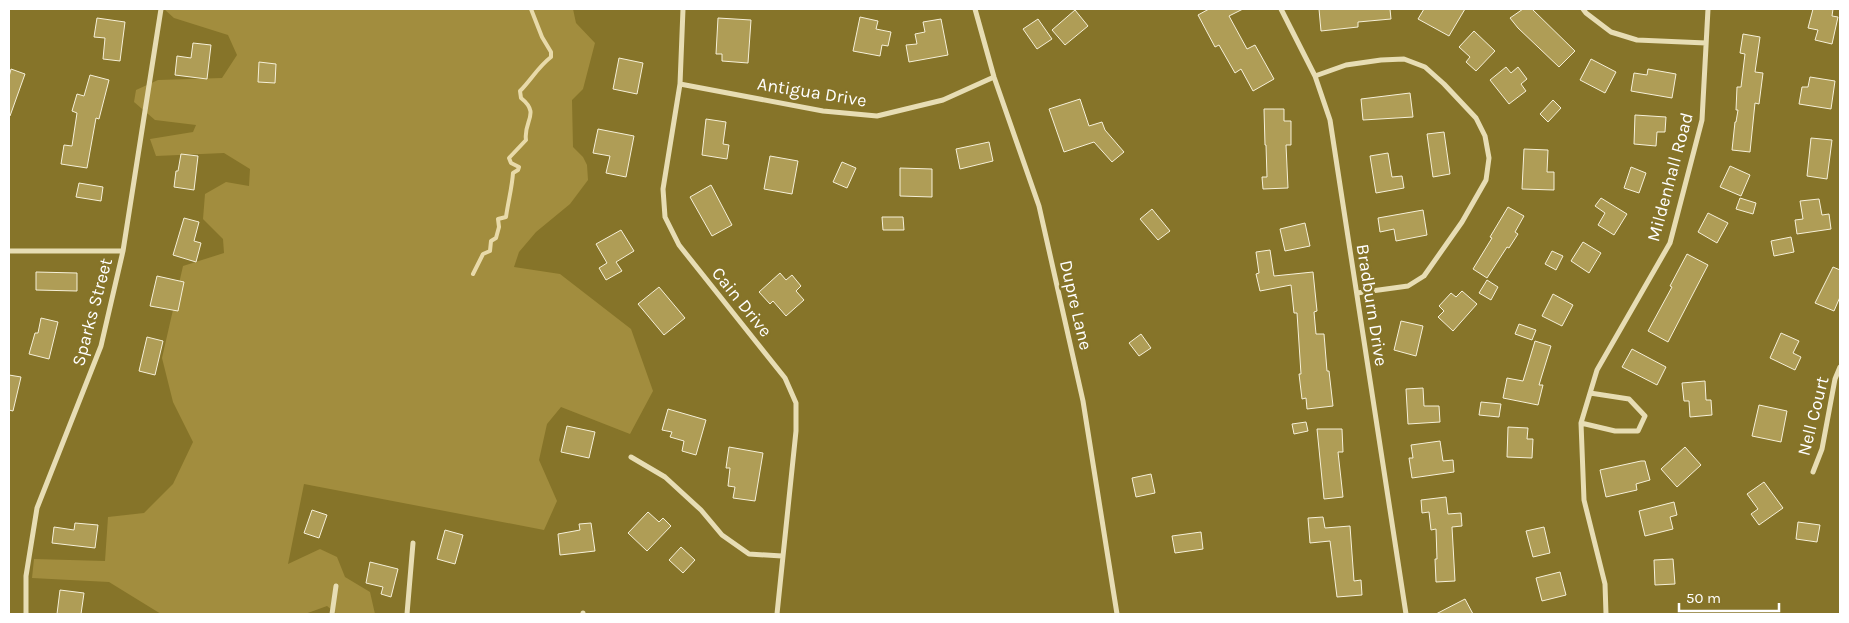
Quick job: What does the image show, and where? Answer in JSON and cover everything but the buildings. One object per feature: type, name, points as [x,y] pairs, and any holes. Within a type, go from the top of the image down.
[{"type":"street","name":"Sparks Street","points":[[26,614],[26,576],[37,508],[101,346],[123,251],[161,9]]},
{"type":"street","name":"Cain Drive","points":[[683,9],[680,84],[664,189],[665,218],[678,245],[785,378],[796,402],[796,431],[776,614]]},
{"type":"street","name":"Dupre Lane","points":[[975,9],[994,77],[1039,206],[1083,401],[1117,614]]},
{"type":"street","name":"Bradburn Drive","points":[[1281,9],[1315,76],[1330,120],[1406,614]]},
{"type":"street","points":[[1583,9],[1611,32],[1637,40],[1706,43]]},
{"type":"street","name":"Mildenhall Road","points":[[1606,614],[1605,584],[1584,500],[1581,423],[1597,370],[1670,243],[1702,120],[1708,9]]},
{"type":"street","points":[[1315,76],[1346,65],[1404,59],[1425,67],[1444,84],[1476,118],[1485,136],[1489,158],[1486,180],[1462,222],[1424,276],[1408,286],[1357,293]]},
{"type":"street","name":"Antigua Drive","points":[[680,84],[823,111],[877,116],[944,100],[994,77]]},
{"type":"street","points":[[9,251],[123,251]]},
{"type":"street","name":"Nell Court","points":[[1813,472],[1822,450],[1835,379],[1840,367]]},
{"type":"street","points":[[1581,423],[1615,431],[1638,431],[1645,416],[1629,399],[1590,393]]},
{"type":"street","points":[[631,457],[665,476],[701,510],[722,534],[749,554],[782,556]]},
{"type":"street","points":[[406,614],[413,543]]},
{"type":"street","points":[[332,614],[336,586]]},
{"type":"shaded area","points":[[164,9],[573,9],[576,23],[595,43],[583,89],[572,100],[573,147],[583,157],[587,165],[588,180],[570,204],[536,232],[519,252],[514,267],[560,274],[631,329],[653,391],[630,434],[561,407],[547,424],[539,460],[557,501],[544,530],[304,484],[288,564],[320,549],[337,557],[345,577],[370,592],[375,614],[337,614],[327,606],[305,614],[161,614],[109,582],[32,578],[34,559],[105,561],[108,517],[144,513],[173,484],[193,442],[173,402],[162,358],[183,266],[224,253],[223,239],[203,219],[205,194],[226,182],[249,186],[250,169],[224,153],[156,156],[150,139],[193,132],[196,125],[155,120],[134,102],[136,90],[158,80],[222,78],[237,55],[228,35],[174,18]]},
{"type":"waterway","points":[[473,274],[483,254],[490,251],[491,241],[496,238],[499,227],[498,219],[506,217],[513,173],[519,167],[511,163],[509,158],[526,140],[531,113],[527,104],[521,98],[520,91],[551,57],[551,52],[542,37],[531,9]]}]
